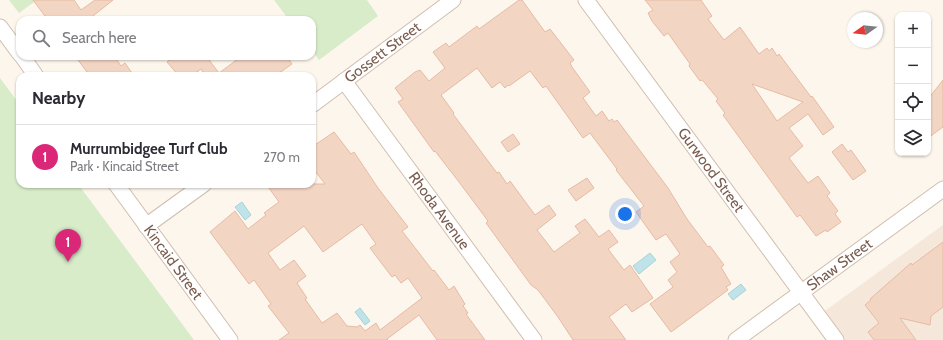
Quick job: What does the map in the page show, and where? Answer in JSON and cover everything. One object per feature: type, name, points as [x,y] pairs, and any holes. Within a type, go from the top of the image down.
[{"type":"street","name":"Gossett Street","points":[[316,102],[453,0]]},
{"type":"street","name":"Gurwood Street","points":[[586,0],[836,340]]},
{"type":"street","points":[[0,26],[16,48]]},
{"type":"street","points":[[25,60],[33,72]]},
{"type":"street","name":"Rhoda Avenue","points":[[344,81],[534,340]]},
{"type":"street","name":"Kincaid Street","points":[[119,188],[230,340]]},
{"type":"street","points":[[146,226],[198,188]]},
{"type":"street","name":"Shaw Street","points":[[736,340],[943,188]]},
{"type":"shaded area","points":[[943,225],[943,340],[836,340],[818,316]]},
{"type":"green space","points":[[9,0],[37,0],[19,13]]},
{"type":"green space","points":[[274,0],[367,0],[378,16],[319,60],[316,56],[316,16],[286,16]]},
{"type":"green space","points":[[0,78],[16,100],[16,188],[81,188],[194,340],[0,340]]},
{"type":"water","points":[[242,202],[251,215],[245,220],[235,207]]},
{"type":"water","points":[[650,253],[656,260],[639,274],[633,266]]},
{"type":"water","points":[[741,284],[746,290],[733,300],[728,294]]},
{"type":"water","points":[[360,308],[370,321],[365,325],[355,312]]},
{"type":"building","points":[[33,0],[74,0],[81,10],[95,0],[113,0],[93,16],[45,16]]},
{"type":"building","points":[[519,0],[522,0],[545,32],[550,29],[574,60],[570,63],[572,67],[590,92],[583,98],[596,116],[602,111],[609,121],[612,119],[614,122],[617,120],[668,188],[687,219],[724,265],[721,267],[731,284],[726,287],[728,290],[671,332],[650,304],[673,287],[668,280],[677,272],[670,262],[680,254],[666,234],[656,240],[636,212],[644,206],[616,170],[617,169],[590,133],[583,138],[546,86],[543,88],[530,71],[505,88],[500,82],[492,88],[477,68],[441,95],[454,113],[453,114],[497,173],[499,172],[507,184],[510,181],[535,215],[549,205],[556,215],[537,230],[554,252],[580,233],[575,226],[585,219],[599,237],[609,230],[618,242],[608,249],[624,270],[630,265],[653,298],[632,312],[626,304],[609,317],[626,340],[573,340],[538,290],[531,285],[486,223],[488,221],[435,151],[434,152],[398,102],[403,99],[395,88],[415,72],[420,70],[429,81],[445,68],[433,52],[446,43],[449,47],[477,26],[479,29]]},
{"type":"building","points":[[645,0],[701,0],[712,16],[708,19],[724,40],[740,27],[759,54],[767,48],[769,51],[772,48],[777,56],[779,54],[834,127],[823,135],[808,114],[789,128],[803,146],[789,158],[808,183],[818,176],[830,193],[827,196],[838,211],[835,214],[841,222],[827,232],[826,230],[816,236],[800,215],[797,217],[723,115],[725,113],[716,101],[718,99],[702,80],[700,81],[668,33],[664,36],[652,21],[648,13],[653,10]],"holes":[[[752,84],[803,102],[777,121]]]},
{"type":"building","points":[[78,60],[117,60],[121,66],[125,63],[131,72],[87,72]]},
{"type":"building","points":[[170,60],[209,60],[218,72],[203,72],[201,69],[197,72],[176,72],[167,62]]},
{"type":"building","points":[[237,60],[289,60],[292,64],[281,72],[220,72]]},
{"type":"building","points":[[943,80],[943,127],[931,136],[931,120],[931,95]]},
{"type":"building","points":[[334,132],[351,154],[354,152],[378,188],[408,227],[402,231],[433,271],[434,270],[449,290],[454,286],[465,304],[463,306],[468,313],[466,314],[485,340],[437,340],[419,315],[387,339],[388,340],[279,340],[289,333],[268,306],[271,304],[254,280],[249,284],[210,232],[235,211],[248,229],[266,215],[264,213],[279,202],[269,188],[316,188],[316,184],[325,184],[316,172],[316,144]],"holes":[[[362,224],[376,244],[370,248],[392,277],[395,275],[401,283],[408,278],[422,298],[380,330],[376,323],[365,331],[360,325],[357,327],[347,326],[337,313],[322,323],[305,299],[307,298],[297,283],[306,276],[294,260],[280,270],[268,253],[304,226],[323,252]]]},
{"type":"building","points":[[513,134],[520,144],[508,152],[501,142]]},
{"type":"building","points":[[842,144],[848,152],[851,150],[866,171],[853,180],[832,152]]},
{"type":"building","points":[[587,178],[594,188],[576,201],[568,190]]},
{"type":"building","points":[[943,242],[943,307],[931,316],[930,325],[900,318],[916,340],[874,340],[868,332],[879,323],[865,305],[911,263],[912,265]]},
{"type":"place","name":"Murrumbidgee Turf Club","points":[[68,262]]}]
